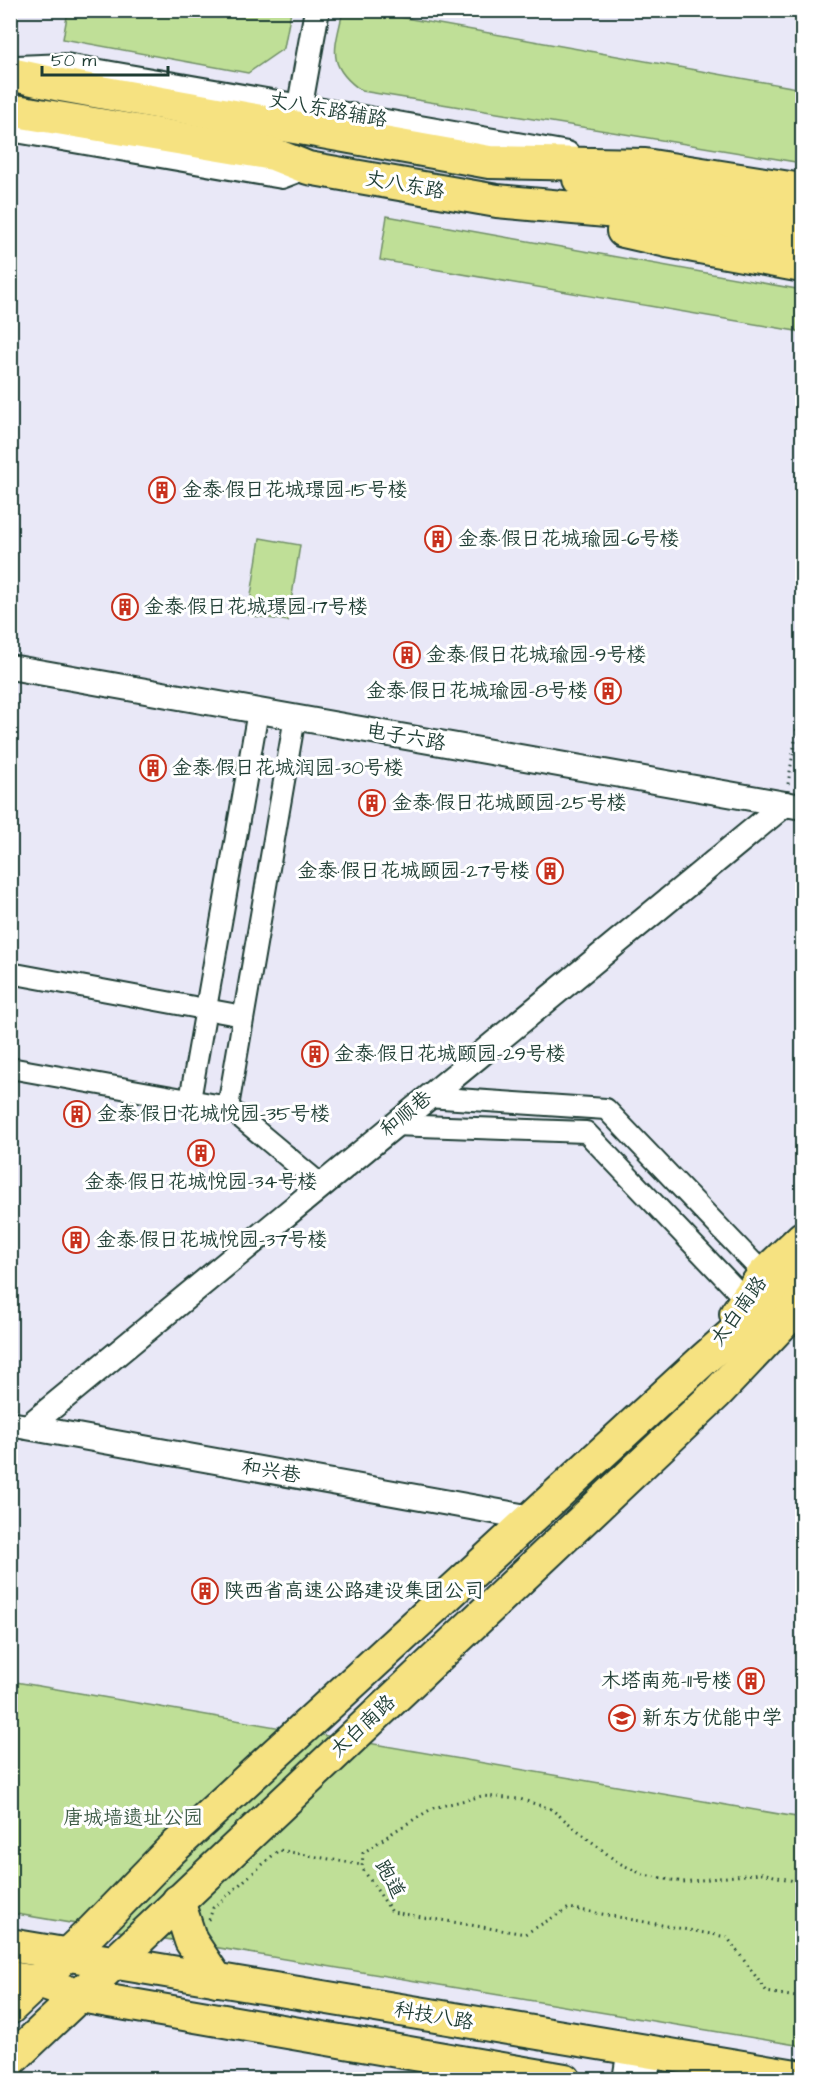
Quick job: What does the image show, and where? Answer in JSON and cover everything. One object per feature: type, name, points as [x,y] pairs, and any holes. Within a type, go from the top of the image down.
[{"type":"main road","name":"丈八东路","points":[[10,74],[61,85],[289,114],[489,162],[802,219]]},
{"type":"main road","name":"丈八东路","points":[[10,110],[273,154],[308,168],[497,201],[648,190],[802,190]]},
{"type":"main road","name":"丈八东路","points":[[648,190],[802,242]]},
{"type":"main road","points":[[497,201],[668,241],[802,266]]},
{"type":"main road","name":"太白南路","points":[[703,1360],[764,1274],[802,1238]]},
{"type":"main road","name":"太白南路","points":[[16,1985],[56,1953],[93,1930],[170,1851],[703,1360],[802,1272]]},
{"type":"main road","name":"太白南路","points":[[10,2061],[717,1393],[802,1303]]},
{"type":"main road","name":"太白南路","points":[[717,1393],[802,1327]]},
{"type":"main road","points":[[178,1901],[191,1941],[217,1980]]},
{"type":"main road","points":[[10,1928],[37,1932],[56,1953]]},
{"type":"main road","name":"科技八路","points":[[10,1945],[217,1980],[642,2060],[802,2077]]},
{"type":"main road","name":"科技八路","points":[[16,1985],[564,2079]]},
{"type":"street","points":[[273,154],[289,114],[317,10]]},
{"type":"street","name":"丈八东路辅路","points":[[10,66],[66,64],[648,190]]},
{"type":"street","points":[[10,131],[282,178],[308,168]]},
{"type":"street","name":"电子六路","points":[[10,667],[794,805]]},
{"type":"street","points":[[190,1100],[258,711]]},
{"type":"street","points":[[228,1107],[295,717]]},
{"type":"street","name":"和顺巷","points":[[19,1425],[794,805]]},
{"type":"street","points":[[10,973],[243,1016]]},
{"type":"street","points":[[10,1068],[228,1107],[320,1184]]},
{"type":"street","points":[[427,1097],[606,1109],[764,1274]]},
{"type":"street","points":[[393,1125],[586,1132],[746,1300]]},
{"type":"street","name":"和兴巷","points":[[19,1425],[532,1518]]},
{"type":"street","points":[[625,2079],[642,2060]]},
{"type":"path","points":[[794,805],[802,697]]},
{"type":"path","name":"跑道","points":[[802,1886],[794,1881],[762,1873],[683,1882],[644,1875],[617,1862],[551,1809],[520,1799],[482,1796],[433,1808],[363,1853],[362,1865],[392,1912],[525,1934],[568,1908],[728,1937],[767,1992],[802,1998]]},
{"type":"path","points":[[207,1926],[213,1908],[279,1850],[362,1865]]},
{"type":"green space","points":[[68,10],[291,11],[284,48],[248,73],[63,39]]},
{"type":"green space","points":[[343,11],[366,11],[802,89],[802,163],[362,91],[342,73],[338,64],[336,46]]},
{"type":"green space","points":[[387,216],[802,290],[802,332],[380,260]]},
{"type":"green space","points":[[260,538],[300,545],[288,621],[248,615]]},
{"type":"green space","name":"唐城墙遗址公园","points":[[10,1681],[802,1818],[802,2046],[11,1913]]},
{"type":"place","name":"金泰·假日花城璟园-15号楼","points":[[162,490]]},
{"type":"place","name":"金泰·假日花城瑜园-6号楼","points":[[438,539]]},
{"type":"place","name":"金泰·假日花城璟园-17号楼","points":[[125,607]]},
{"type":"place","name":"金泰·假日花城瑜园-9号楼","points":[[407,655]]},
{"type":"place","name":"金泰·假日花城瑜园-8号楼","points":[[608,691]]},
{"type":"place","name":"金泰·假日花城润园-30号楼","points":[[153,768]]},
{"type":"place","name":"金泰·假日花城颐园-25号楼","points":[[372,803]]},
{"type":"place","name":"金泰·假日花城颐园-27号楼","points":[[550,871]]},
{"type":"place","name":"金泰·假日花城颐园-29号楼","points":[[315,1054]]},
{"type":"place","name":"金泰·假日花城悦园-35号楼","points":[[77,1114]]},
{"type":"place","name":"金泰·假日花城悦园-34号楼","points":[[201,1153]]},
{"type":"place","name":"金泰·假日花城悦园-37号楼","points":[[76,1240]]},
{"type":"place","name":"陕西省高速公路建设集团公司","points":[[205,1591]]},
{"type":"place","name":"木塔南苑-11号楼","points":[[751,1681]]},
{"type":"place","name":"新东方优能中学","points":[[622,1718]]}]
